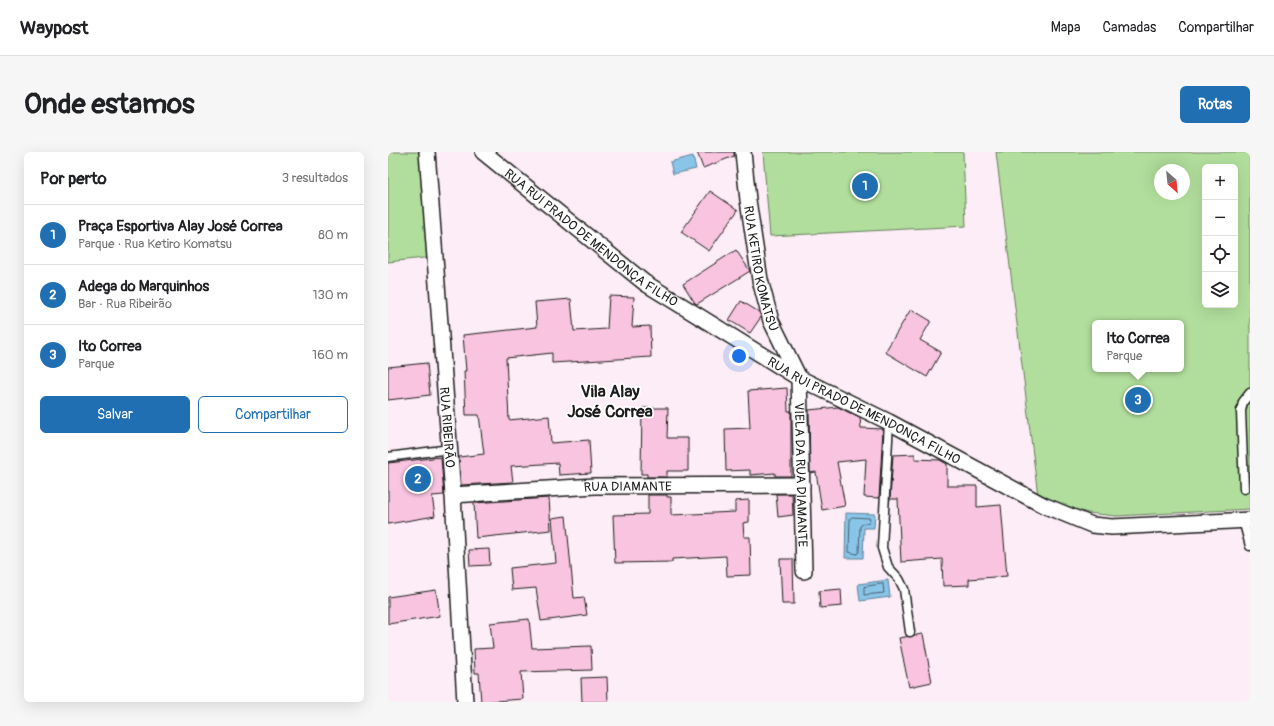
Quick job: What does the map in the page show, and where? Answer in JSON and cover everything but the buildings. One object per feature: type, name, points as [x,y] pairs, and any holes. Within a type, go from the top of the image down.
[{"type":"street","name":"RUA RIBEIRÃO","points":[[427,152],[450,449],[465,702]]},
{"type":"street","name":"RUA RUI PRADO DE MENDONÇA FILHO","points":[[483,152],[645,283],[798,378],[889,422],[1043,505],[1092,525],[1125,527],[1246,520]]},
{"type":"street","name":"RUA KETIRO KOMATSU","points":[[743,152],[748,200],[760,280],[771,321],[798,378]]},
{"type":"street","name":"VIELA DA RUA DIAMANTE","points":[[798,378],[804,571]]},
{"type":"street","name":"RUA DIAMANTE","points":[[453,495],[595,486],[802,485]]},
{"type":"lane","points":[[1244,489],[1241,412],[1243,402],[1250,393]]},
{"type":"lane","points":[[889,422],[882,548],[888,567],[899,579],[904,589],[910,632]]},
{"type":"lane","points":[[388,457],[450,449]]},
{"type":"lane","points":[[1246,520],[1250,546]]},
{"type":"green space","points":[[388,152],[425,152],[433,257],[388,262]]},
{"type":"green space","points":[[763,152],[963,152],[966,226],[770,236]]},
{"type":"green space","points":[[996,152],[1250,152],[1250,509],[1116,516],[1088,513],[1061,506],[1038,496]]},
{"type":"water","points":[[693,156],[696,169],[673,174],[670,162]]},
{"type":"water","points":[[846,513],[875,514],[874,528],[864,528],[863,558],[845,558]]},
{"type":"water","points":[[888,580],[890,597],[860,601],[858,584]]},
{"type":"place","name":"Praça Esportiva Alay José Correa","points":[[865,186]]},
{"type":"place","name":"Ito Correa","points":[[1138,400]]},
{"type":"place","name":"Adega do Marquinhos","points":[[418,479]]},
{"type":"district","name":"Vila Alay José Correa","points":[[610,401]]}]
